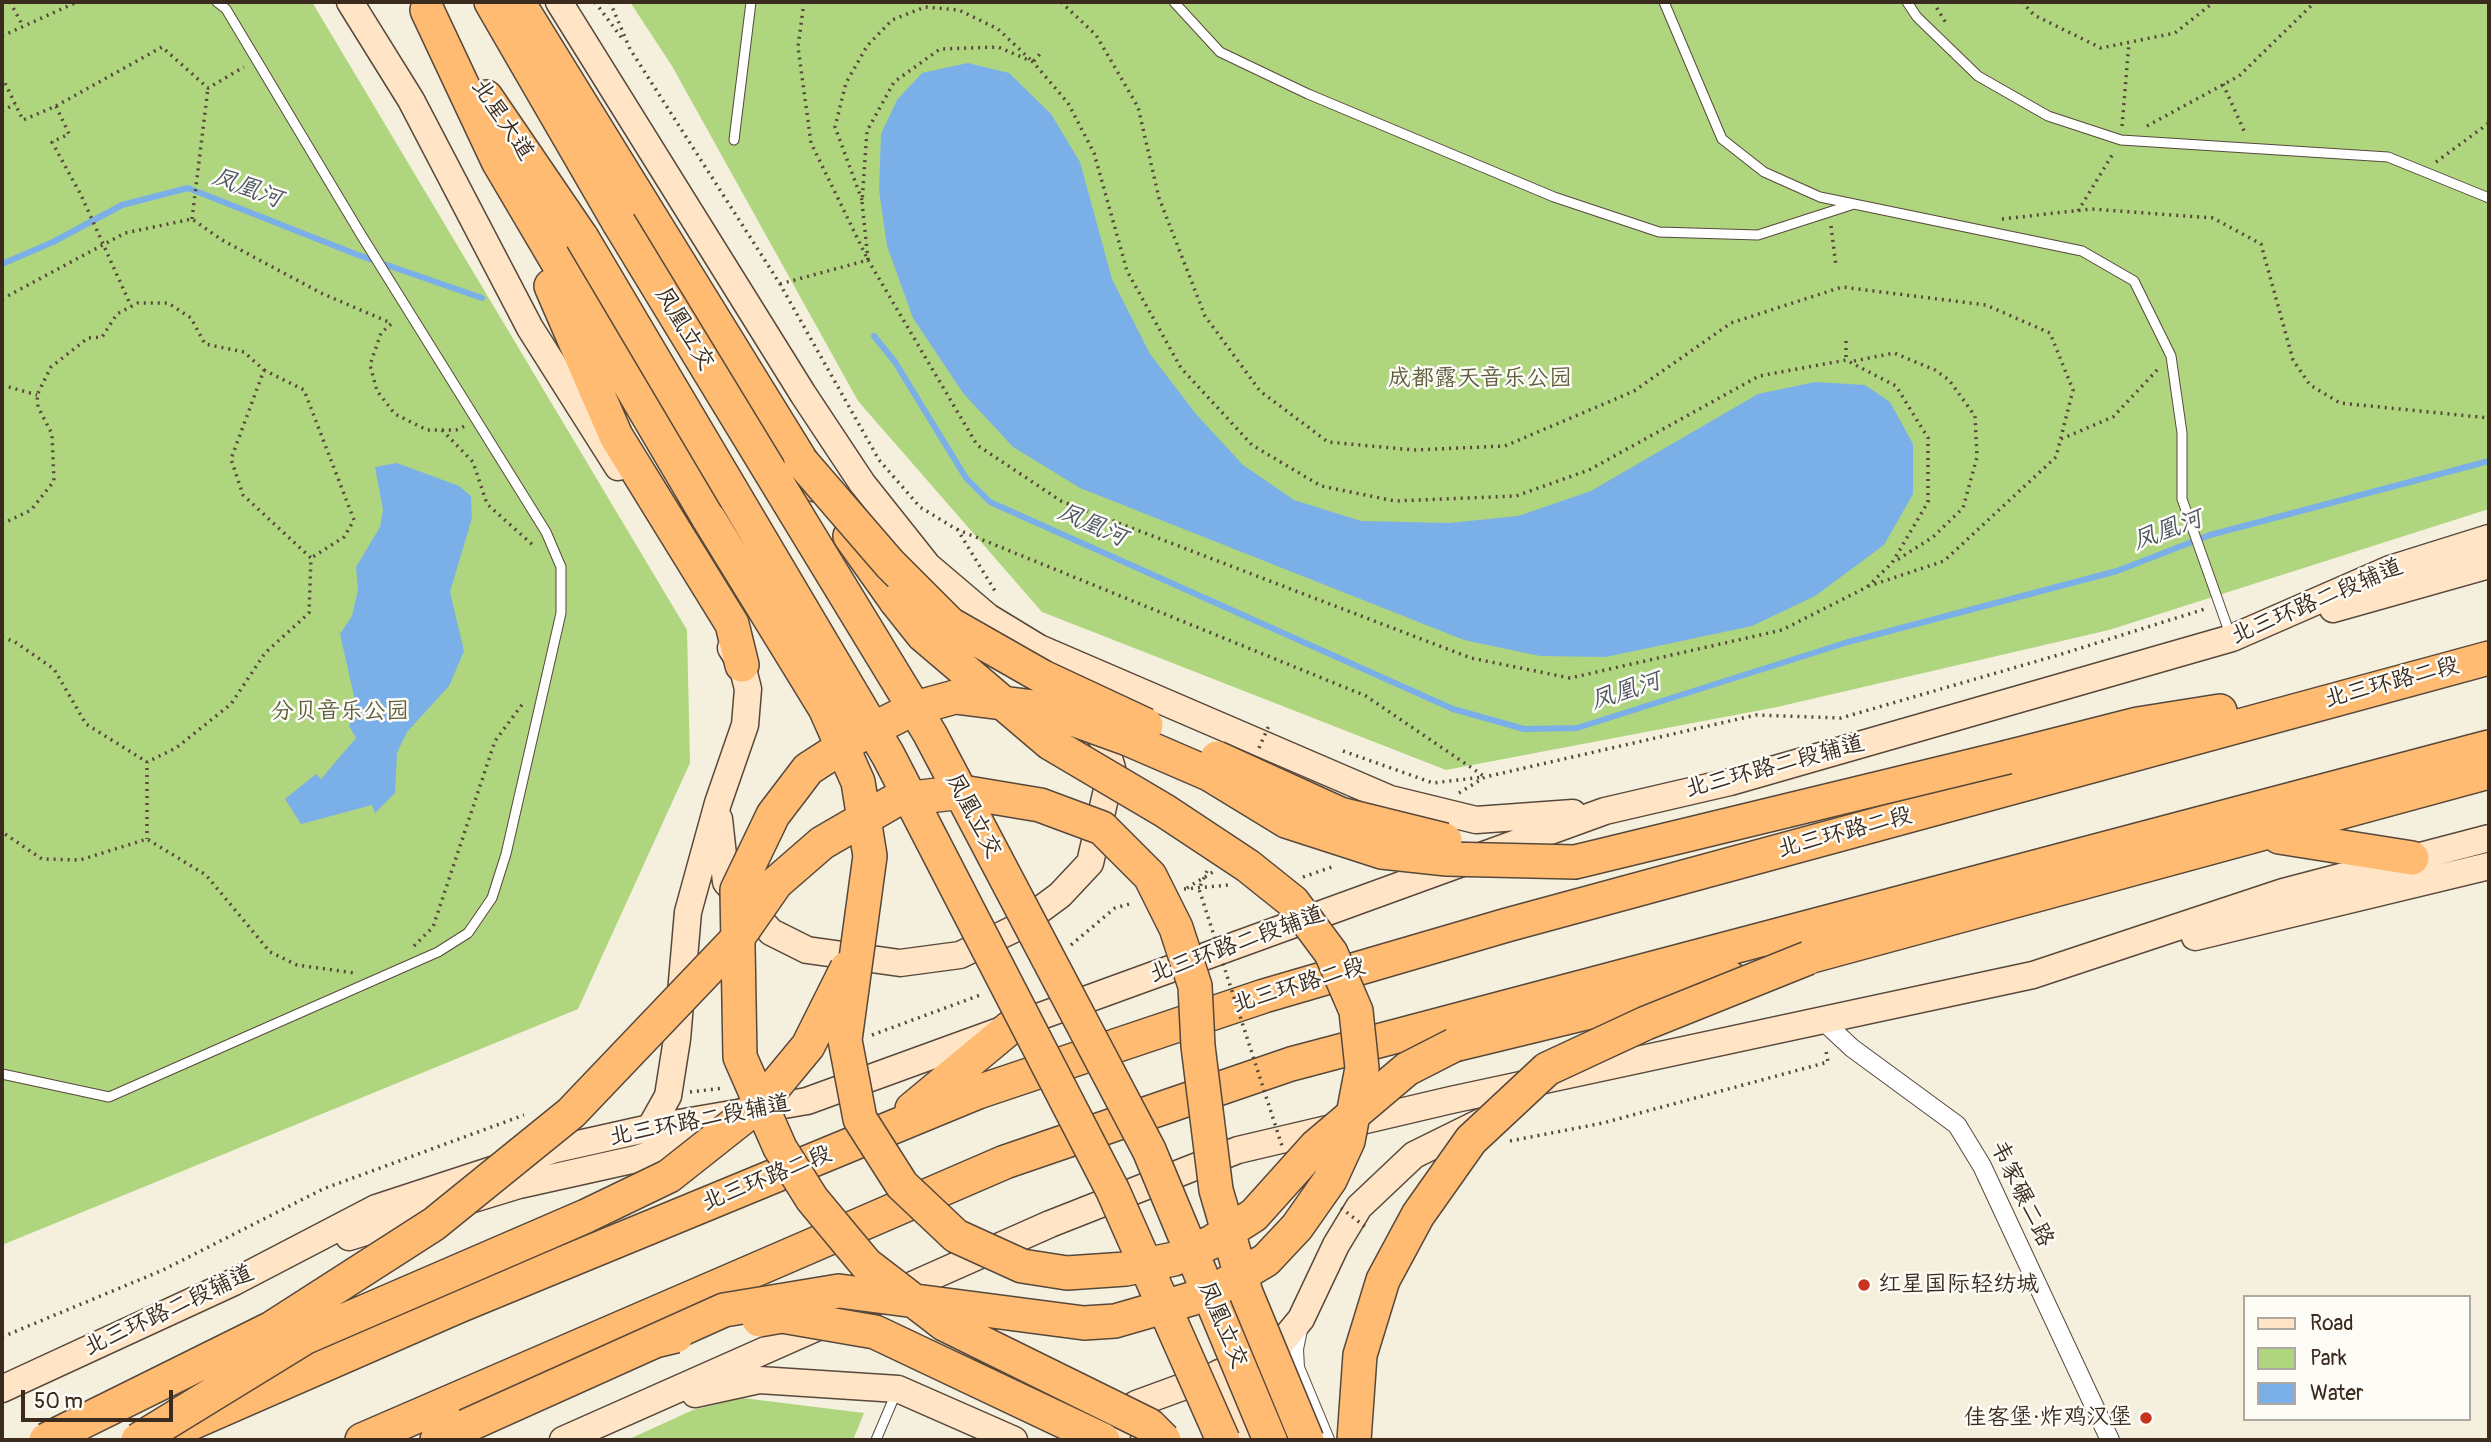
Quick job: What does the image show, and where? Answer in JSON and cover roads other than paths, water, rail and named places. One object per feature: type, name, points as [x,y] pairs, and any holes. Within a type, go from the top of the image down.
[{"type":"highway","name":"北星大道","points":[[491,2],[631,212]]},
{"type":"highway","points":[[437,1440],[723,1310],[839,1292],[1084,1323],[1115,1321],[1191,1299],[1224,1285],[1266,1260],[1297,1227],[1330,1180],[1348,1141],[1362,1068],[1356,1011],[1331,953],[1293,902],[1248,866],[1185,824],[1050,743],[923,635],[832,511],[801,461],[631,212],[518,2]]},
{"type":"highway","points":[[424,6],[498,161],[615,436],[732,624],[742,665]]},
{"type":"highway","name":"北星大道","points":[[424,6],[582,238]]},
{"type":"highway","points":[[498,161],[709,519],[825,708],[858,782],[870,856],[845,1040],[860,1119],[902,1185],[956,1236],[1022,1266],[1067,1273],[1126,1269],[1174,1259],[1212,1242],[1254,1215],[1316,1146],[1407,1069],[1454,1045],[1808,958],[2489,772]]},
{"type":"highway","name":"凤凰立交","points":[[631,212],[930,734],[1149,1150],[1270,1440]]},
{"type":"highway","name":"凤凰立交","points":[[582,238],[888,755],[1113,1191],[1223,1440]]},
{"type":"highway","points":[[801,461],[890,564],[950,624],[1044,677],[1340,814],[1417,835],[1575,862]]},
{"type":"highway","points":[[1164,1440],[1149,1425],[944,1324],[866,1264],[812,1199],[780,1147],[740,1057],[737,890],[773,816],[808,769],[859,736],[915,708],[955,697],[1042,708],[1128,739],[1209,774],[1286,821],[1382,852],[1447,859],[1575,862],[2138,724],[2394,682],[2489,645]]},
{"type":"highway","name":"北三环路二段","points":[[152,1440],[459,1307],[978,1092],[1264,996],[1507,925],[2489,658]]},
{"type":"highway","points":[[362,1440],[1005,1163],[1291,1064],[2489,747]]},
{"type":"highway","points":[[46,1440],[272,1328],[434,1224],[571,1113],[737,939],[776,883],[813,851],[896,800],[962,792],[1040,805],[1102,828],[1150,876],[1175,928],[1195,986],[1202,1085],[1216,1190],[1246,1293],[1307,1440]]},
{"type":"highway","points":[[2266,835],[2412,858]]},
{"type":"highway","points":[[138,1440],[306,1337],[586,1216],[669,1176],[760,1104],[808,1046],[861,937]]},
{"type":"highway","points":[[1354,1440],[1360,1355],[1383,1280],[1418,1215],[1471,1140],[1547,1069],[1646,1023],[1808,958]]},
{"type":"highway","points":[[888,1129],[1012,1026]]},
{"type":"highway","points":[[655,1341],[782,1316],[875,1332],[1103,1440]]},
{"type":"main road","points":[[351,2],[411,100],[530,328],[742,665],[748,689],[745,725],[718,803],[688,912],[677,1039],[667,1096],[650,1128]]},
{"type":"main road","points":[[559,2],[803,394],[862,483],[928,566],[988,617],[1039,648],[1390,799],[1476,820],[1605,811]]},
{"type":"main road","name":"北三环路二段辅道","points":[[2,1389],[234,1282],[376,1208],[556,1149],[650,1128],[807,1101],[1605,811],[1730,782],[2237,637],[2390,569],[2489,538]]},
{"type":"main road","points":[[2237,637],[2489,565]]},
{"type":"main road","points":[[718,803],[726,882],[771,932],[807,950],[900,963],[960,955],[1014,929],[1060,895],[1090,863],[1112,768],[1104,742],[1039,648]]},
{"type":"main road","points":[[2033,975],[2283,892],[2489,838]]},
{"type":"main road","points":[[562,1440],[1050,1224],[1238,1150],[1451,1100],[1575,1076],[2033,975],[2489,866]]},
{"type":"main road","points":[[1114,1440],[1119,1427],[1136,1404],[1259,1359],[1278,1348],[1301,1319],[1336,1245],[1359,1207],[1414,1155],[1575,1076]]},
{"type":"main road","points":[[234,1282],[360,1232],[519,1185],[636,1159],[807,1101]]},
{"type":"main road","points":[[1219,1373],[1249,1440]]},
{"type":"main road","points":[[645,1404],[759,1381],[898,1389],[1014,1440]]},
{"type":"street","name":"韦家碾二路","points":[[1823,1021],[1852,1048],[1957,1125],[1982,1166],[2110,1440]]},
{"type":"street","points":[[1301,1319],[1294,1349],[1295,1368],[1325,1440]]},
{"type":"lane","points":[[2,1074],[109,1097],[438,952],[468,933],[492,898],[506,854],[561,613],[561,567],[546,532],[360,233],[226,9],[217,2]]},
{"type":"lane","points":[[734,140],[751,2]]},
{"type":"lane","points":[[1174,2],[1220,52],[1295,88],[1554,197],[1659,232],[1758,235],[1853,204]]},
{"type":"lane","points":[[1664,2],[1722,139],[1765,172],[1820,197],[2082,251],[2134,281],[2171,355],[2182,433],[2182,499],[2220,604],[2237,637]]},
{"type":"lane","points":[[1907,2],[1917,17],[1978,76],[2048,116],[2121,141],[2388,157],[2489,198]]},
{"type":"lane","points":[[876,1440],[898,1389]]},
{"type":"water","points":[[968,63],[1009,73],[1051,114],[1080,162],[1112,279],[1150,354],[1196,414],[1243,465],[1294,500],[1361,521],[1449,523],[1518,516],[1591,491],[1758,394],[1815,382],[1865,385],[1890,402],[1913,444],[1913,494],[1884,545],[1815,596],[1752,626],[1606,657],[1540,656],[1464,640],[1080,488],[1013,447],[963,393],[913,318],[887,246],[879,190],[881,134],[897,100],[922,73]]},
{"type":"water","points":[[397,463],[459,486],[471,496],[472,518],[450,592],[464,651],[449,686],[407,732],[397,753],[395,793],[375,813],[372,805],[301,824],[285,799],[316,774],[321,779],[356,738],[349,726],[356,705],[340,634],[352,616],[358,590],[356,567],[380,527],[383,510],[375,467]]},
{"type":"waterway","name":"凤凰河","points":[[2,264],[53,242],[122,205],[188,188],[358,255],[482,298]]},
{"type":"waterway","name":"凤凰河","points":[[874,336],[895,362],[966,478],[990,502],[1453,709],[1524,729],[1577,728],[1848,642],[2117,571],[2210,535],[2489,461]]},
{"type":"place","name":"红星国际轻纺城","points":[[1864,1285]]},
{"type":"place","name":"佳客堡·炸鸡汉堡","points":[[2146,1418]]},
{"type":"park label","name":"成都露天音乐公园","points":[[1480,379]]},
{"type":"park label","name":"分贝音乐公园","points":[[340,712]]}]
